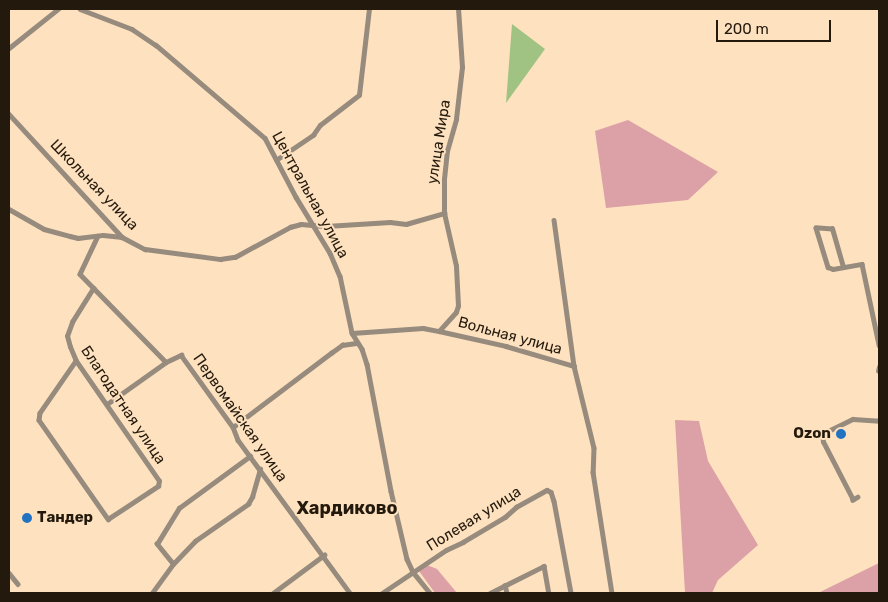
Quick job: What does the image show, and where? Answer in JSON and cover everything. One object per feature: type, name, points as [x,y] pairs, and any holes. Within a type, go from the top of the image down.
[{"type":"street","points":[[9,48],[58,9]]},
{"type":"street","name":"Центральная улица","points":[[80,9],[132,29],[156,45],[258,130],[265,138],[330,253],[340,276],[352,333],[362,349],[367,364],[391,491],[407,559],[412,572],[430,593]]},
{"type":"street","points":[[276,160],[313,135],[320,125],[358,94],[369,9]]},
{"type":"street","name":"улица Мира","points":[[439,330],[458,309],[456,266],[444,213],[444,179],[447,152],[456,119],[462,67],[458,9]]},
{"type":"street","name":"Школьная улица","points":[[9,114],[122,237],[153,251],[172,251],[220,259],[235,257],[290,227],[301,224],[390,222],[406,224],[444,213]]},
{"type":"street","points":[[9,209],[44,229],[78,238],[98,236],[122,237]]},
{"type":"street","points":[[554,220],[574,366],[594,448],[593,472],[612,593]]},
{"type":"street","points":[[843,267],[832,230],[816,228],[828,267],[833,269],[862,264],[879,346]]},
{"type":"street","points":[[98,236],[80,274],[166,362],[107,404]]},
{"type":"street","name":"Благодатная улица","points":[[76,362],[40,414],[39,420],[106,518],[111,518],[158,486],[159,481],[76,362],[67,336],[76,315],[93,288]]},
{"type":"street","name":"Вольная улица","points":[[352,333],[423,328],[439,330],[506,346],[574,366]]},
{"type":"street","points":[[233,427],[342,345],[356,342]]},
{"type":"street","name":"Первомайская улица","points":[[166,362],[176,356],[184,358],[233,427],[238,440],[350,593]]},
{"type":"street","points":[[858,497],[853,500],[823,442],[822,434],[854,419],[879,421]]},
{"type":"street","points":[[173,564],[157,544],[164,529],[184,502],[250,456]]},
{"type":"street","points":[[152,593],[173,564],[189,547],[248,504],[252,497],[260,469]]},
{"type":"street","name":"Полевая улица","points":[[382,593],[412,572],[498,521],[516,507],[548,490],[554,500],[571,593]]},
{"type":"street","points":[[273,593],[324,555]]},
{"type":"street","points":[[490,593],[544,566],[549,593]]},
{"type":"street","points":[[9,573],[18,584]]},
{"type":"street","points":[[505,585],[507,593]]},
{"type":"shaded area","points":[[512,24],[545,49],[506,103]]},
{"type":"shaded area","points":[[628,120],[718,172],[688,200],[606,208],[595,131]]},
{"type":"shaded area","points":[[675,420],[699,421],[708,461],[758,545],[718,580],[712,593],[685,593]]},
{"type":"shaded area","points":[[879,563],[879,593],[818,593]]},
{"type":"shaded area","points":[[427,565],[437,569],[457,593],[435,593],[419,571]]},
{"type":"place","name":"Ozon","points":[[841,434]]},
{"type":"place","name":"Тандер","points":[[27,518]]},
{"type":"district","name":"Хардиково","points":[[347,508]]}]
